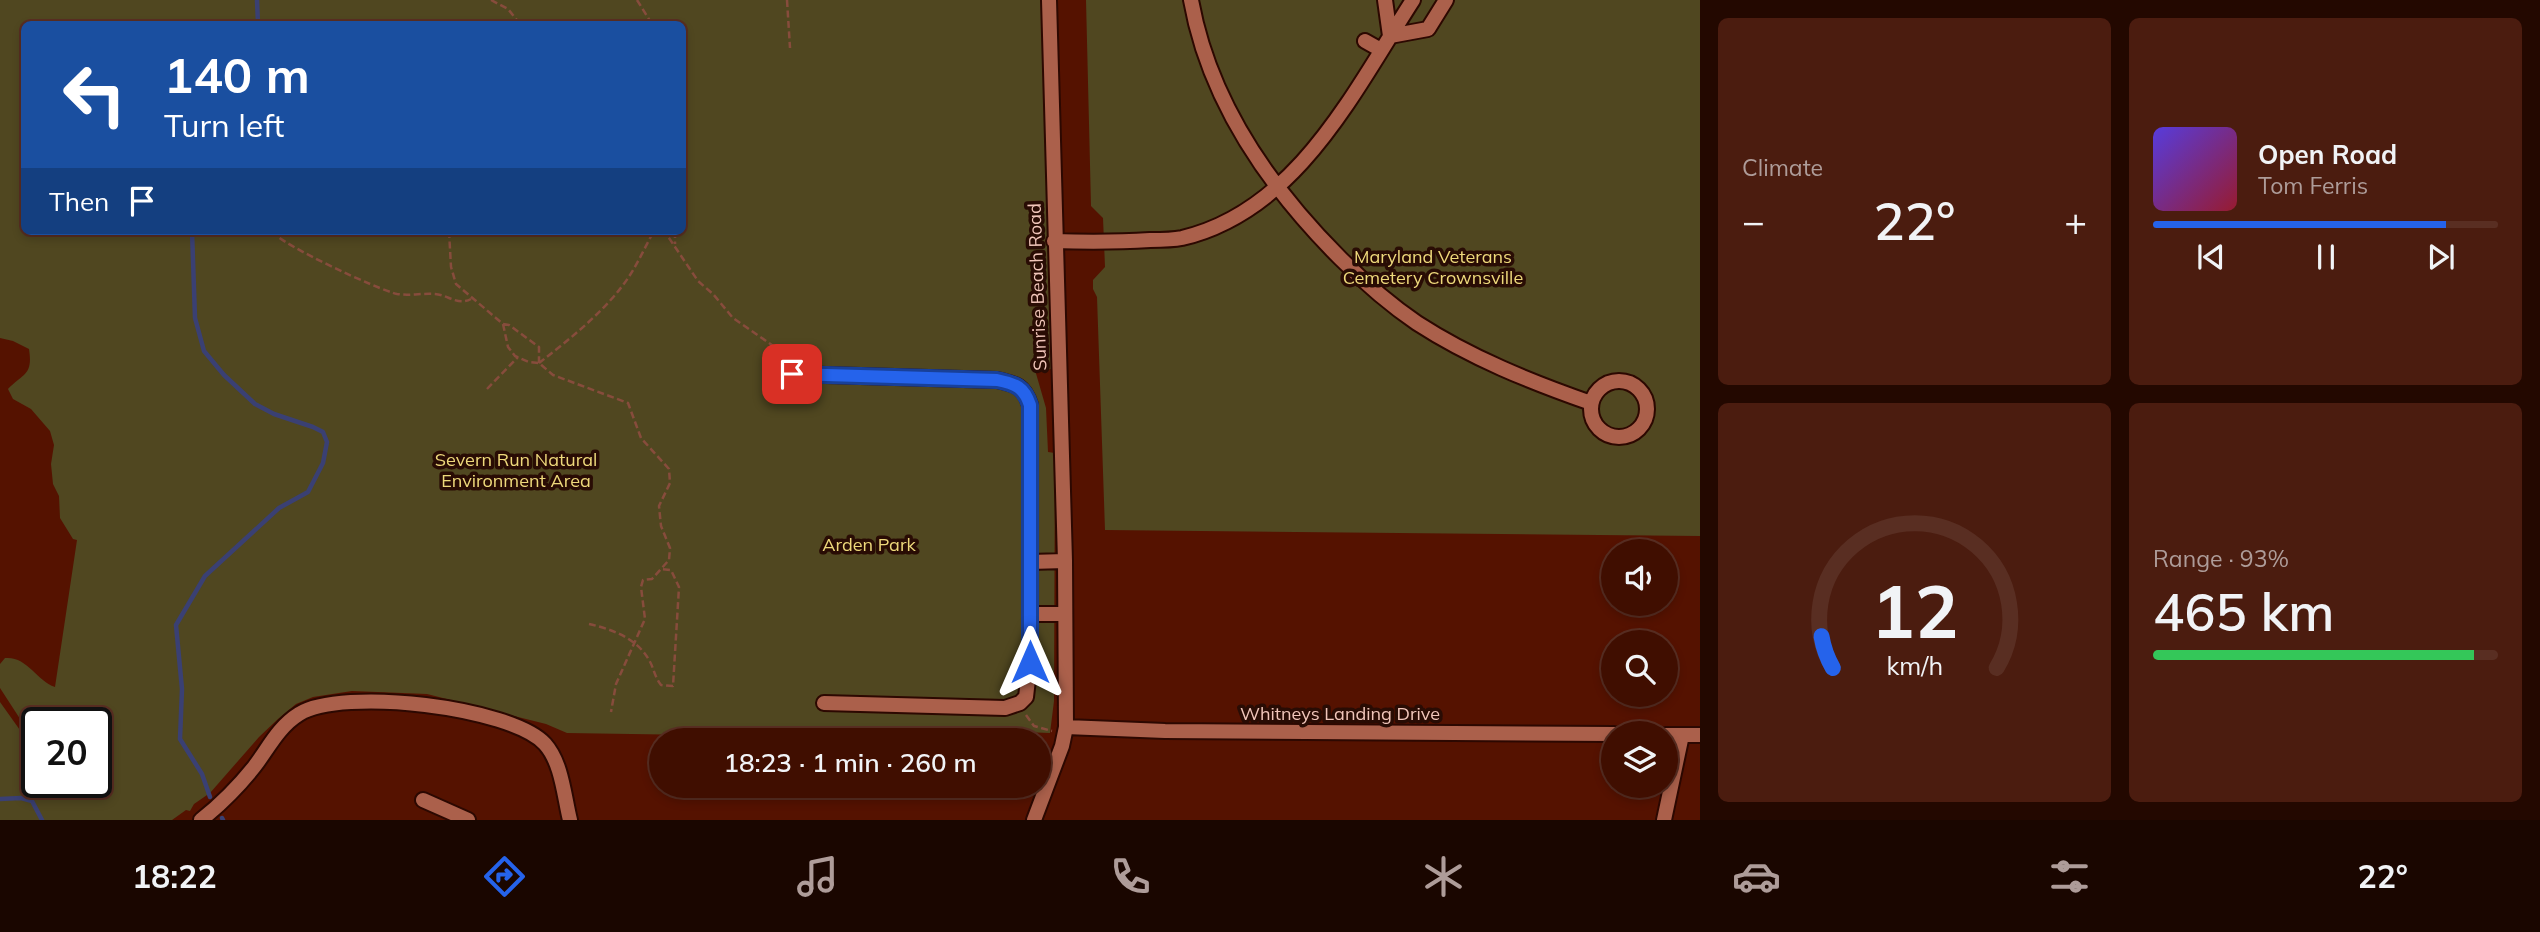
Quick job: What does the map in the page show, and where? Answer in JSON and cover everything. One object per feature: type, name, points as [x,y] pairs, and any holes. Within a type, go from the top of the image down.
[{"type":"street","name":"Sunrise Beach Road","points":[[1034,820],[1062,746],[1066,727],[1065,561],[1049,0]]},
{"type":"street","points":[[1191,0],[1195,23],[1219,93],[1246,145],[1318,236],[1372,289],[1418,323],[1525,379],[1591,403]]},
{"type":"street","points":[[1385,0],[1390,36]]},
{"type":"street","points":[[1054,241],[1116,242],[1181,238],[1237,217],[1278,188],[1326,134],[1413,0]]},
{"type":"street","points":[[1390,36],[1428,29],[1446,0]]},
{"type":"street","points":[[1366,41],[1381,50]]},
{"type":"street","points":[[792,374],[997,380],[1012,383],[1026,392],[1030,405],[1030,614],[1029,686],[1026,697],[1020,703],[1004,708],[824,703]]},
{"type":"street","points":[[1624,381],[1634,385],[1642,393],[1646,414],[1642,425],[1634,432],[1624,437],[1613,436],[1602,432],[1595,424],[1591,403],[1595,393],[1603,385],[1624,381]]},
{"type":"street","points":[[1030,562],[1065,561]]},
{"type":"street","points":[[1030,614],[1064,614]]},
{"type":"street","points":[[201,820],[233,792],[292,718],[319,705],[344,701],[377,701],[458,712],[513,724],[530,732],[547,746],[553,757],[570,820]]},
{"type":"street","name":"Whitneys Landing Drive","points":[[1066,727],[1165,731],[1601,734]]},
{"type":"street","points":[[1678,735],[1700,735]]},
{"type":"street","points":[[1664,820],[1682,735]]},
{"type":"street","points":[[423,800],[468,820]]},
{"type":"path","points":[[491,0],[508,9],[518,21]]},
{"type":"path","points":[[637,0],[650,21]]},
{"type":"path","points":[[787,0],[790,48]]},
{"type":"path","points":[[274,235],[296,249],[382,290],[401,295],[437,294],[466,302],[471,299]]},
{"type":"path","points":[[449,235],[451,267],[456,284],[503,324],[509,325],[539,347],[539,363]]},
{"type":"path","points":[[667,235],[689,270],[733,318],[815,375]]},
{"type":"path","points":[[675,235],[675,244]]},
{"type":"path","points":[[539,363],[577,333],[618,291],[651,236]]},
{"type":"path","points":[[503,324],[508,347],[518,357],[539,363],[553,375],[628,403],[641,438],[669,469],[670,483],[659,506],[661,526],[670,548],[669,560],[652,579],[643,580],[641,587],[645,619],[616,684],[611,712]]},
{"type":"path","points":[[487,389],[518,357]]},
{"type":"path","points":[[589,624],[615,629],[649,659],[654,676],[661,685],[673,686],[679,587],[671,570],[661,569]]},
{"type":"path","points":[[1020,703],[1034,726],[1056,732],[1066,727]]},
{"type":"green space","name":"Severn Run Natural Environment Area","points":[[0,0],[1044,0],[1053,369],[1035,370],[1046,408],[1048,452],[1055,453],[1054,701],[1051,728],[649,728],[649,734],[567,733],[546,724],[427,694],[352,691],[313,697],[296,704],[259,737],[210,793],[194,804],[190,811],[186,810],[172,820],[0,820],[0,702],[21,732],[21,798],[112,798],[112,707],[21,707],[21,720],[0,688],[0,664],[5,658],[13,658],[25,664],[55,687],[77,540],[73,539],[60,518],[59,496],[53,484],[51,464],[54,445],[50,431],[31,409],[13,399],[8,389],[28,369],[29,349],[0,338]]},
{"type":"green space","name":"Maryland Veterans Cemetery Crownsville","points":[[1086,0],[1700,0],[1700,536],[1105,530],[1097,297],[1093,280],[1105,267],[1103,218],[1091,206]]},
{"type":"waterway","points":[[257,0],[258,21]]},
{"type":"waterway","points":[[192,235],[195,318],[204,351],[224,375],[255,404],[323,432],[327,442],[323,463],[308,492],[279,508],[205,576],[176,625],[182,689],[180,739],[202,774],[210,797]]},
{"type":"waterway","points":[[0,799],[21,798],[32,801],[42,820]]},
{"type":"route","points":[[792,374],[997,380],[1012,383],[1026,392],[1030,405],[1030,662]]},
{"type":"park label","name":"Arden Park","points":[[869,544]]}]
